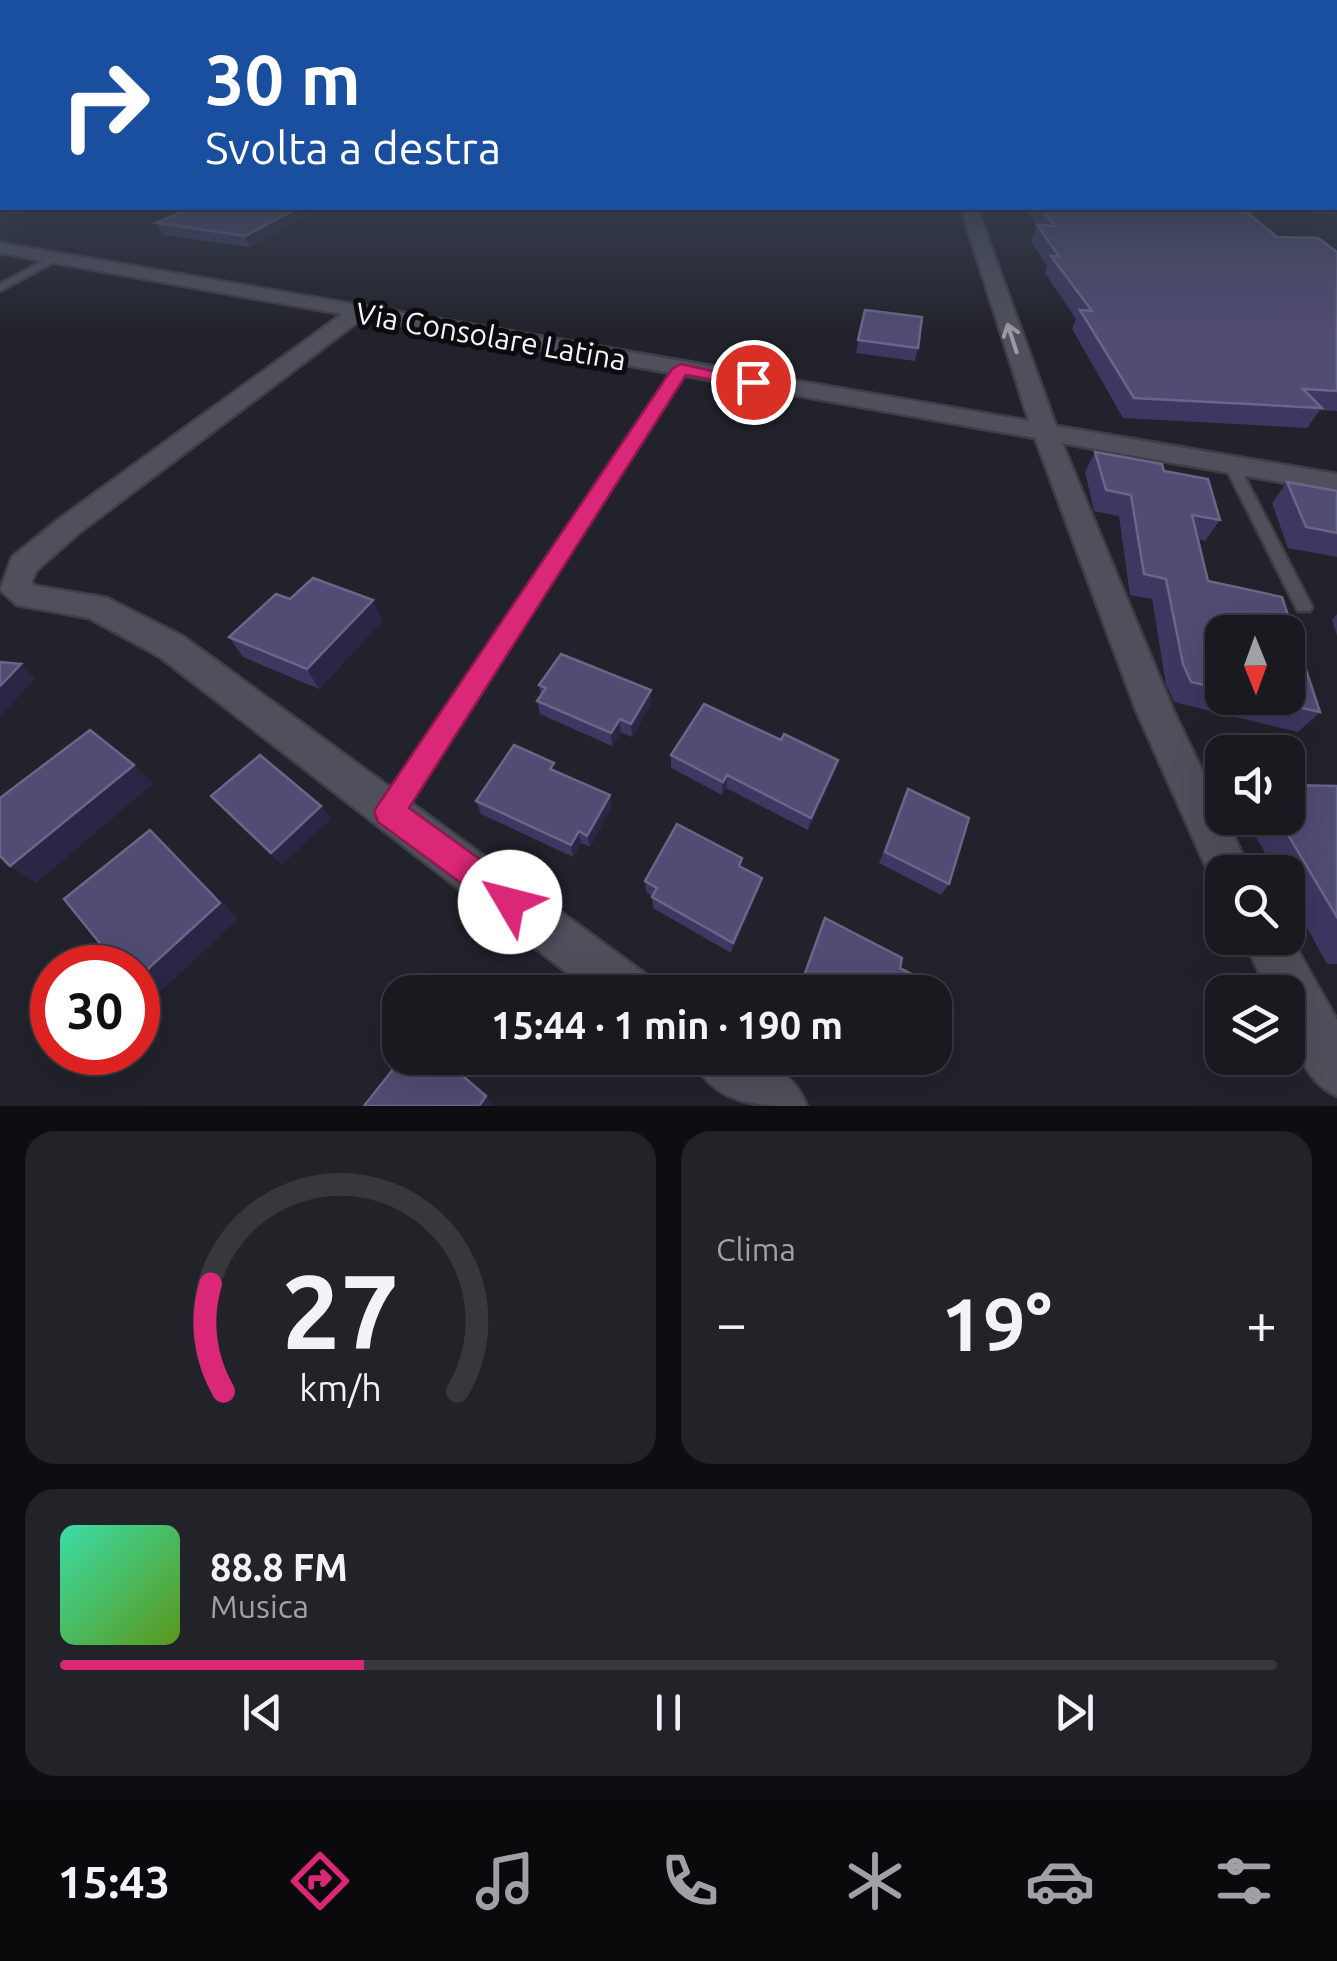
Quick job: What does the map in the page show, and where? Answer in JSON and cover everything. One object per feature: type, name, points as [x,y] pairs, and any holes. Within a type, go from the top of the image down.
[{"type":"street","points":[[976,231],[1042,431],[1176,758],[1222,855]]},
{"type":"street","name":"Via Consolare Latina","points":[[0,248],[1337,483]]},
{"type":"street","points":[[357,313],[68,526],[22,564],[14,587],[28,597],[96,607],[143,630],[607,975]]},
{"type":"street","points":[[1274,955],[1337,1070]]},
{"type":"street","points":[[740,1075],[781,1106]]},
{"type":"lane","points":[[0,288],[56,258]]},
{"type":"lane","points":[[389,811],[681,369]]},
{"type":"lane","points":[[1231,464],[1304,606]]},
{"type":"building","points":[[208,231],[255,231],[245,236]]},
{"type":"building","points":[[1041,231],[1269,231],[1277,237],[1318,238],[1337,252],[1337,391],[1303,389],[1322,408],[1134,398],[1080,310],[1092,311],[1051,256],[1059,256]]},
{"type":"building","points":[[865,310],[922,317],[918,348],[858,340]]},
{"type":"building","points":[[1095,452],[1162,464],[1164,471],[1208,479],[1220,520],[1192,515],[1208,581],[1282,597],[1288,615],[1205,615],[1205,685],[1191,682],[1183,664],[1166,579],[1144,574],[1131,495],[1106,490]]},
{"type":"building","points":[[1287,482],[1337,491],[1337,533],[1306,527]]},
{"type":"building","points":[[313,578],[373,600],[307,669],[229,637],[276,594],[290,599]]},
{"type":"building","points":[[561,654],[651,690],[631,724],[620,719],[611,733],[537,701],[546,688],[539,685]]},
{"type":"building","points":[[0,662],[21,664],[0,686]]},
{"type":"building","points":[[1305,667],[1320,712],[1305,709]]},
{"type":"building","points":[[704,704],[781,740],[784,734],[838,760],[811,818],[727,775],[723,782],[671,755]]},
{"type":"building","points":[[90,730],[134,765],[10,866],[0,856],[0,798]]},
{"type":"building","points":[[514,745],[554,763],[550,769],[610,795],[587,836],[579,831],[571,845],[476,801]]},
{"type":"building","points":[[260,755],[321,806],[271,853],[211,796]]},
{"type":"building","points":[[1305,785],[1337,786],[1337,917],[1305,863],[1305,855],[1300,855],[1288,835],[1305,835]]},
{"type":"building","points":[[908,789],[969,818],[949,884],[885,852]]},
{"type":"building","points":[[677,824],[742,858],[739,866],[762,878],[733,943],[652,897],[657,888],[645,881]]},
{"type":"building","points":[[150,830],[220,903],[160,958],[160,945],[101,945],[64,899]]},
{"type":"building","points":[[825,918],[902,958],[900,968],[914,975],[804,975]]},
{"type":"building","points":[[389,1075],[462,1075],[486,1096],[479,1106],[364,1106]]},
{"type":"route","points":[[510,902],[389,811],[681,369],[753,382]]}]
